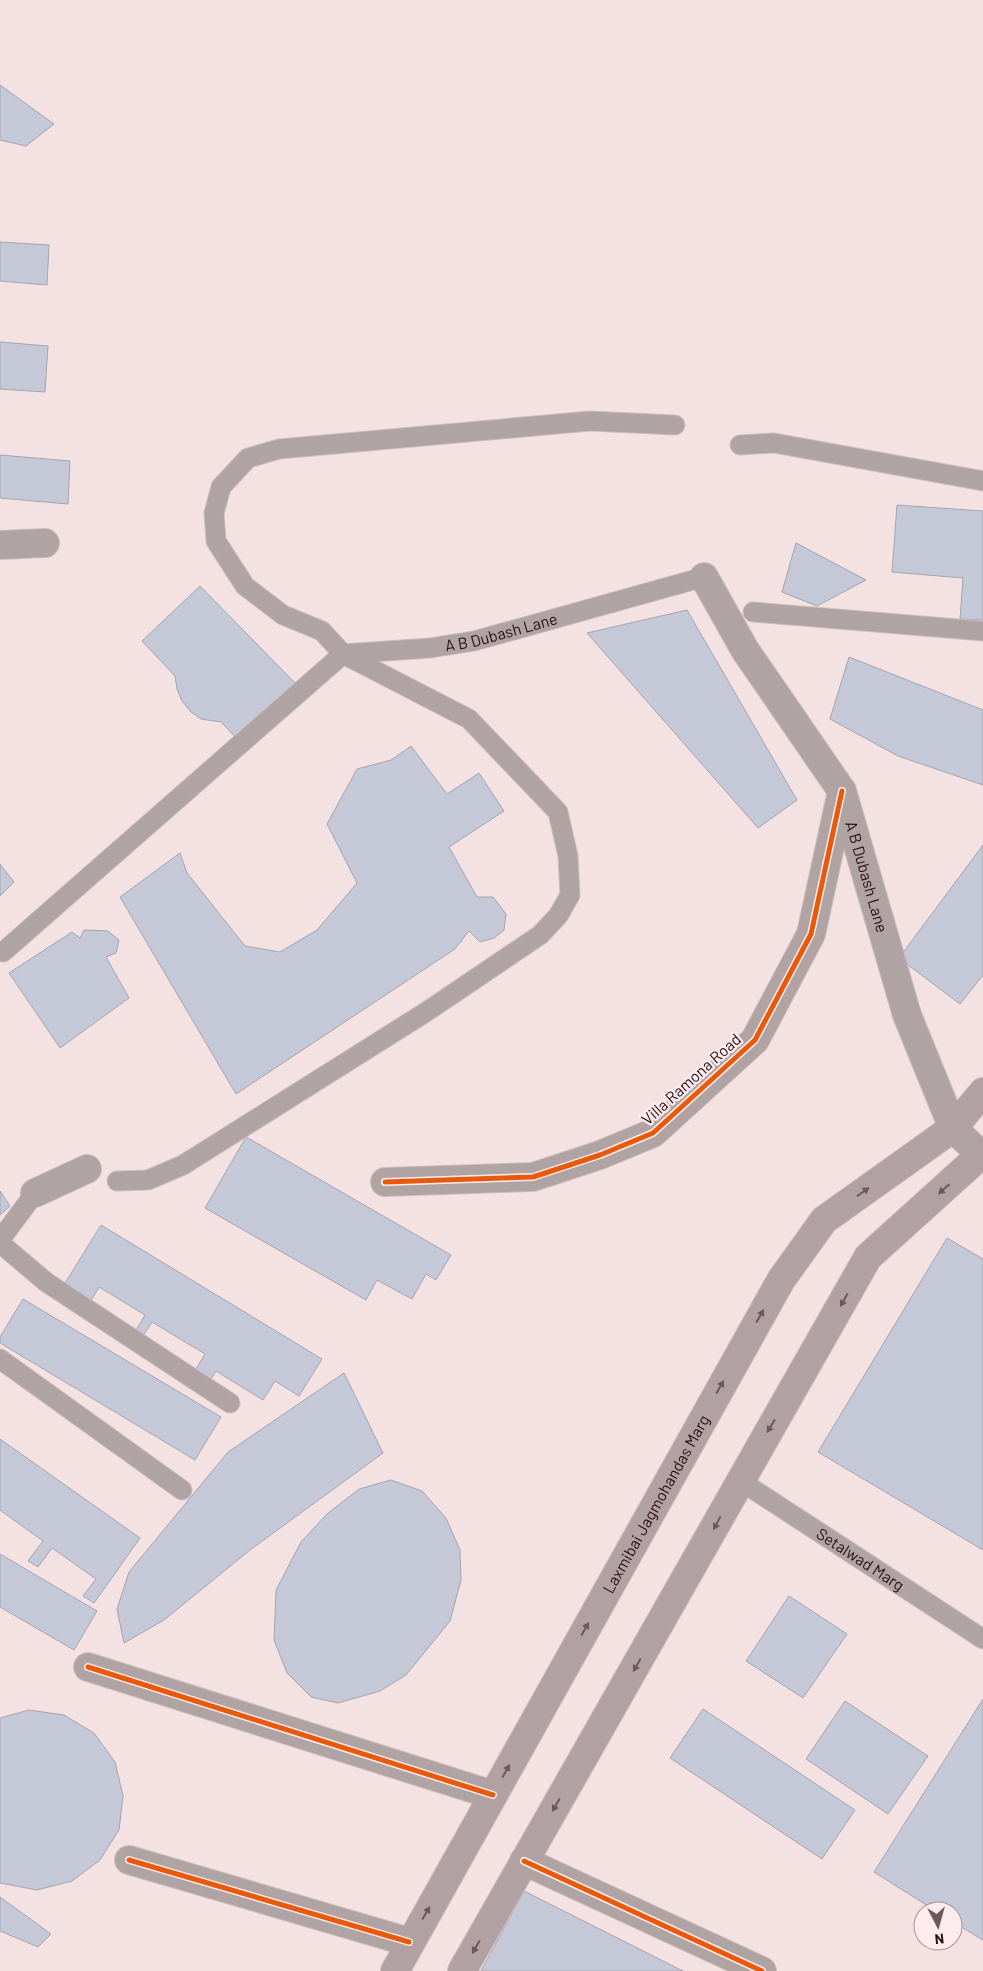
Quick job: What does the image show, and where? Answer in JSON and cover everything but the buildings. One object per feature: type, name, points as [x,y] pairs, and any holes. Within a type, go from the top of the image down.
[{"type":"main road","name":"Laxmibai Jagmohandas Marg","points":[[395,1971],[409,1942],[781,1280],[824,1220],[953,1128],[983,1092]]},
{"type":"main road","points":[[462,1971],[696,1562],[739,1480],[868,1257],[982,1156]]},
{"type":"street","points":[[0,545],[45,544]]},
{"type":"street","name":"A B Dubash Lane","points":[[704,576],[745,650],[842,791],[907,1015],[953,1128],[982,1156]]},
{"type":"street","name":"Villa Ramona Road","points":[[385,1182],[533,1177],[600,1155],[653,1133],[755,1040],[811,934],[842,791]]},
{"type":"street","points":[[35,1193],[87,1169]]},
{"type":"street","points":[[88,1667],[493,1795]]},
{"type":"street","points":[[129,1860],[409,1942]]},
{"type":"street","points":[[524,1861],[762,1971]]},
{"type":"lane","points":[[117,1181],[148,1180],[183,1165],[376,1044],[540,935],[558,916],[570,895],[568,856],[558,812],[469,719],[343,654],[322,631],[282,615],[244,586],[216,541],[214,513],[221,486],[248,458],[279,449],[590,421],[676,425]]},
{"type":"lane","points":[[740,445],[774,443],[983,481]]},
{"type":"lane","name":"A B Dubash Lane","points":[[343,654],[430,648],[474,641],[704,576]]},
{"type":"lane","points":[[753,612],[983,631]]},
{"type":"lane","points":[[3,952],[343,654]]},
{"type":"lane","points":[[35,1193],[0,1242],[46,1282],[230,1403]]},
{"type":"lane","points":[[0,1359],[182,1490]]},
{"type":"lane","name":"Setalwad Marg","points":[[739,1480],[983,1638]]},
{"type":"cycle path","points":[[385,1182],[533,1177],[600,1155],[653,1133],[755,1040],[811,934],[842,791]]},
{"type":"cycle path","points":[[88,1667],[493,1795]]},
{"type":"cycle path","points":[[129,1860],[409,1942]]},
{"type":"cycle path","points":[[524,1861],[762,1971]]}]
